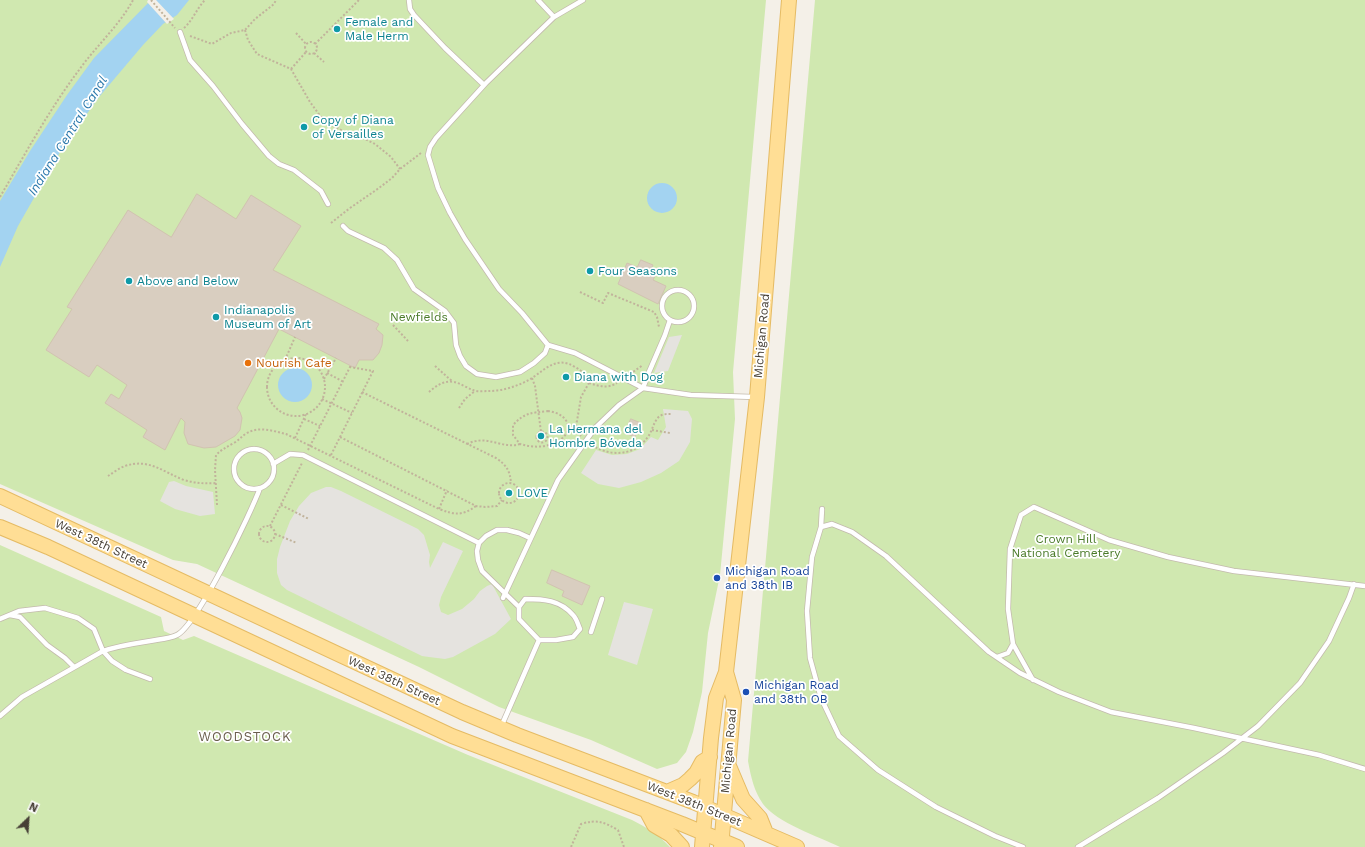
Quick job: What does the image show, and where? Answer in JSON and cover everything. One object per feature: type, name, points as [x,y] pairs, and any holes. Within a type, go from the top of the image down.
[{"type":"main road","name":"Michigan Road","points":[[702,847],[716,698],[726,672],[757,397],[789,0]]},
{"type":"main road","name":"West 38th Street","points":[[0,496],[430,698],[500,729],[667,792],[797,847]]},
{"type":"main road","name":"West 38th Street","points":[[0,527],[48,547],[452,736],[646,810],[704,827],[721,839],[737,847]]},
{"type":"main road","name":"Michigan Road","points":[[721,839],[734,700],[726,672]]},
{"type":"main road","points":[[667,792],[683,785],[696,773],[702,762],[710,757]]},
{"type":"main road","points":[[728,764],[743,799],[760,818],[766,833]]},
{"type":"main road","points":[[646,810],[654,825],[671,835],[682,847]]},
{"type":"lane","points":[[409,0],[410,9],[414,15],[445,48],[484,85]]},
{"type":"lane","points":[[538,0],[554,17]]},
{"type":"lane","points":[[583,0],[554,17],[484,85],[436,138],[430,147],[428,156],[438,188],[465,239],[499,289],[522,313],[548,346],[575,353],[643,388],[691,395],[757,397]]},
{"type":"lane","points":[[180,32],[190,60],[213,86],[269,156],[279,164],[294,170],[321,191],[328,204]]},
{"type":"lane","points":[[343,226],[348,231],[384,248],[397,260],[414,289],[444,311],[454,323],[456,345],[460,356],[466,366],[477,374],[496,377],[520,372],[534,363],[545,352],[548,346]]},
{"type":"lane","points":[[681,290],[686,292],[692,297],[694,303],[695,308],[693,314],[690,318],[681,322],[670,320],[663,312],[662,307],[666,296],[670,292],[675,291],[681,290]]},
{"type":"lane","points":[[504,596],[558,480],[594,428],[619,405],[643,388],[670,320]]},
{"type":"lane","points":[[252,448],[259,449],[271,457],[273,464],[274,471],[271,479],[260,488],[253,489],[246,487],[239,482],[233,469],[234,462],[238,456],[246,450],[252,448]]},
{"type":"lane","points":[[273,464],[290,454],[305,456],[479,543]]},
{"type":"lane","points":[[0,716],[22,697],[103,651],[114,646],[168,638],[178,635],[194,616],[208,593],[254,504],[260,488]]},
{"type":"lane","points":[[1033,680],[1013,644],[1008,609],[1010,549],[1021,515],[1034,507],[1109,540],[1168,558],[1234,571],[1365,586]]},
{"type":"lane","points":[[822,509],[820,527],[812,557],[808,603],[810,658],[821,698],[839,736],[878,770],[936,807],[995,836],[1023,847]]},
{"type":"lane","points":[[820,527],[832,524],[852,532],[886,556],[989,652],[1020,673],[1059,692],[1111,712],[1319,755],[1365,769]]},
{"type":"lane","points":[[519,607],[504,596],[482,571],[478,560],[477,551],[479,543],[486,536],[497,530],[513,532],[530,538]]},
{"type":"lane","points":[[1078,847],[1158,798],[1258,726],[1300,683],[1328,641],[1349,598],[1354,584]]},
{"type":"lane","points":[[525,599],[541,599],[558,602],[574,616],[580,629],[573,637],[556,640],[539,640],[519,619],[519,607],[525,599]]},
{"type":"lane","points":[[591,632],[602,599]]},
{"type":"lane","points":[[0,619],[9,614],[30,609],[45,608],[78,618],[94,629],[103,651],[112,661],[126,670],[150,679]]},
{"type":"lane","points":[[9,614],[20,617],[47,645],[65,658],[74,667]]},
{"type":"lane","points":[[500,729],[539,640]]},
{"type":"lane","points":[[997,658],[1008,653],[1013,644]]},
{"type":"path","points":[[0,197],[58,99],[80,68],[127,11],[133,0]]},
{"type":"path","points":[[151,0],[174,27]]},
{"type":"path","points":[[205,0],[199,6],[189,24],[180,32],[212,44],[231,33],[245,30],[255,19],[274,4],[276,0]]},
{"type":"path","points":[[314,53],[316,51],[316,44],[359,0]]},
{"type":"path","points":[[245,30],[248,40],[257,54],[291,69],[310,102],[324,121],[343,131],[359,136],[375,144],[391,157],[400,169]]},
{"type":"path","points":[[296,33],[306,44]]},
{"type":"path","points":[[306,44],[310,42],[316,44]]},
{"type":"path","points":[[306,44],[304,47],[306,52],[312,55],[314,53],[324,62]]},
{"type":"path","points":[[291,69],[306,52]]},
{"type":"path","points":[[330,223],[392,178],[400,169],[423,152]]},
{"type":"path","points":[[580,292],[603,303],[608,293],[654,312],[657,317],[659,329]]},
{"type":"path","points":[[393,325],[408,341]]},
{"type":"path","points":[[285,360],[295,337]]},
{"type":"path","points":[[298,358],[311,362],[321,371],[324,380],[325,391],[317,406],[306,413],[297,416],[283,413],[276,407],[268,395],[267,386],[269,376],[277,365],[285,360],[298,358]]},
{"type":"path","points":[[324,380],[336,358]]},
{"type":"path","points":[[435,366],[453,382],[475,391],[498,391],[507,389],[532,378],[550,366],[560,362],[570,364],[582,371],[589,382],[600,387],[615,385],[644,364]]},
{"type":"path","points":[[270,526],[350,366],[373,371],[331,455]]},
{"type":"path","points":[[327,373],[343,382]]},
{"type":"path","points":[[467,444],[476,441],[487,441],[510,445],[520,444],[537,447],[546,441],[547,437],[541,432],[532,378]]},
{"type":"path","points":[[429,392],[437,385],[453,382]]},
{"type":"path","points":[[574,429],[581,398],[589,382]]},
{"type":"path","points":[[459,408],[465,399],[475,391]]},
{"type":"path","points":[[362,392],[496,458],[505,464],[510,474],[511,483]]},
{"type":"path","points":[[322,399],[352,413]]},
{"type":"path","points":[[520,444],[513,435],[513,425],[528,413],[548,411],[556,413],[564,418],[568,424],[565,436],[561,440],[552,444],[543,444],[538,442],[536,435],[541,432]]},
{"type":"path","points":[[295,438],[306,413]]},
{"type":"path","points":[[574,429],[601,451],[625,453],[641,445],[652,430],[657,418],[662,415],[671,414]]},
{"type":"path","points":[[304,419],[320,426]]},
{"type":"path","points":[[567,430],[574,429]]},
{"type":"path","points":[[652,430],[670,433]]},
{"type":"path","points":[[340,437],[476,506],[497,506],[502,500]]},
{"type":"path","points":[[108,476],[124,466],[154,465],[172,475],[186,480],[204,484],[216,483]]},
{"type":"path","points":[[511,483],[518,487],[518,498],[512,503],[506,503],[502,500],[499,494],[500,489],[503,485],[511,483]]},
{"type":"path","points":[[439,509],[447,490]]},
{"type":"path","points":[[281,505],[308,519]]},
{"type":"path","points":[[270,526],[273,528],[275,534],[273,539],[266,542],[260,537],[259,533],[263,527],[270,526]]},
{"type":"path","points":[[275,534],[297,543]]},
{"type":"path","points":[[571,847],[581,824],[592,820],[606,823],[618,830],[624,847]]},
{"type":"green space","name":"Newfields","points":[[0,0],[766,0],[733,372],[735,419],[720,575],[708,633],[702,692],[693,732],[686,752],[677,763],[657,769],[591,740],[499,707],[419,667],[197,564],[173,560],[0,484]]},
{"type":"green space","name":"Crown Hill National Cemetery","points":[[815,0],[1365,0],[1365,847],[840,847],[788,823],[769,811],[763,804],[755,789],[748,761]]},
{"type":"green space","points":[[0,545],[161,617],[164,631],[183,640],[194,636],[468,755],[632,820],[652,832],[670,847],[0,847]]},
{"type":"shaded area","points":[[682,335],[668,371],[654,373],[669,337]]},
{"type":"shaded area","points":[[663,409],[688,411],[692,419],[690,442],[679,461],[661,473],[641,482],[619,488],[598,484],[581,473],[596,450],[612,455],[627,454],[640,449],[651,437],[658,440],[666,427]]},
{"type":"shaded area","points":[[174,481],[186,486],[213,492],[215,514],[200,516],[175,509],[160,501],[169,482]]},
{"type":"shaded area","points":[[326,487],[331,487],[341,491],[418,529],[424,535],[430,555],[430,568],[443,542],[463,551],[441,597],[439,605],[441,612],[448,615],[462,609],[474,599],[480,591],[492,584],[511,619],[495,634],[453,657],[445,659],[429,657],[422,656],[287,590],[281,585],[277,573],[277,559],[280,547],[290,521],[299,506],[311,493]]},
{"type":"shaded area","points":[[624,602],[653,609],[637,665],[608,655]]},
{"type":"water","name":"Indiana Central Canal","points":[[151,0],[189,0],[177,15],[163,24],[143,45],[99,97],[63,147],[18,226],[0,267],[0,201],[30,151],[67,95],[94,58]]},
{"type":"water","points":[[662,183],[673,187],[677,198],[673,209],[662,213],[651,209],[647,198],[651,187]]},
{"type":"water","points":[[298,368],[305,370],[310,375],[312,385],[310,395],[305,400],[292,402],[285,400],[280,395],[278,382],[280,375],[285,370]]},
{"type":"pier","points":[[148,0],[156,0],[174,19],[167,24],[147,2]]},
{"type":"building","name":"Indianapolis Museum of Art","points":[[197,194],[236,219],[251,195],[301,226],[273,270],[379,324],[376,329],[383,335],[382,345],[379,353],[373,360],[359,360],[355,368],[279,329],[237,408],[242,418],[240,430],[235,436],[216,447],[204,448],[188,444],[184,433],[185,422],[181,418],[165,450],[143,437],[147,430],[105,403],[111,394],[119,399],[127,385],[97,365],[89,377],[46,350],[72,309],[67,307],[128,210],[171,237]]},
{"type":"building","points":[[641,260],[653,265],[649,273],[655,276],[653,280],[666,286],[658,304],[618,284],[627,263],[637,267]]},
{"type":"building","points":[[631,419],[641,423],[635,437],[625,433]]},
{"type":"building","points":[[552,570],[590,586],[582,605],[562,596],[564,591],[547,583]]},
{"type":"place","name":"Female and Male Herm","points":[[337,29]]},
{"type":"place","name":"Copy of Diana of Versailles","points":[[304,127]]},
{"type":"place","name":"Four Seasons","points":[[590,271]]},
{"type":"place","name":"Above and Below","points":[[129,281]]},
{"type":"place","name":"Indianapolis Museum of Art","points":[[216,317]]},
{"type":"place","name":"Nourish Cafe","points":[[248,363]]},
{"type":"place","name":"Diana with Dog","points":[[566,377]]},
{"type":"place","name":"La Hermana del Hombre Bóveda","points":[[541,436]]},
{"type":"place","name":"LOVE","points":[[509,493]]},
{"type":"place","name":"Michigan Road and 38th IB","points":[[717,578]]},
{"type":"place","name":"Michigan Road and 38th OB","points":[[746,692]]},
{"type":"district","name":"WOODSTOCK","points":[[245,737]]}]
